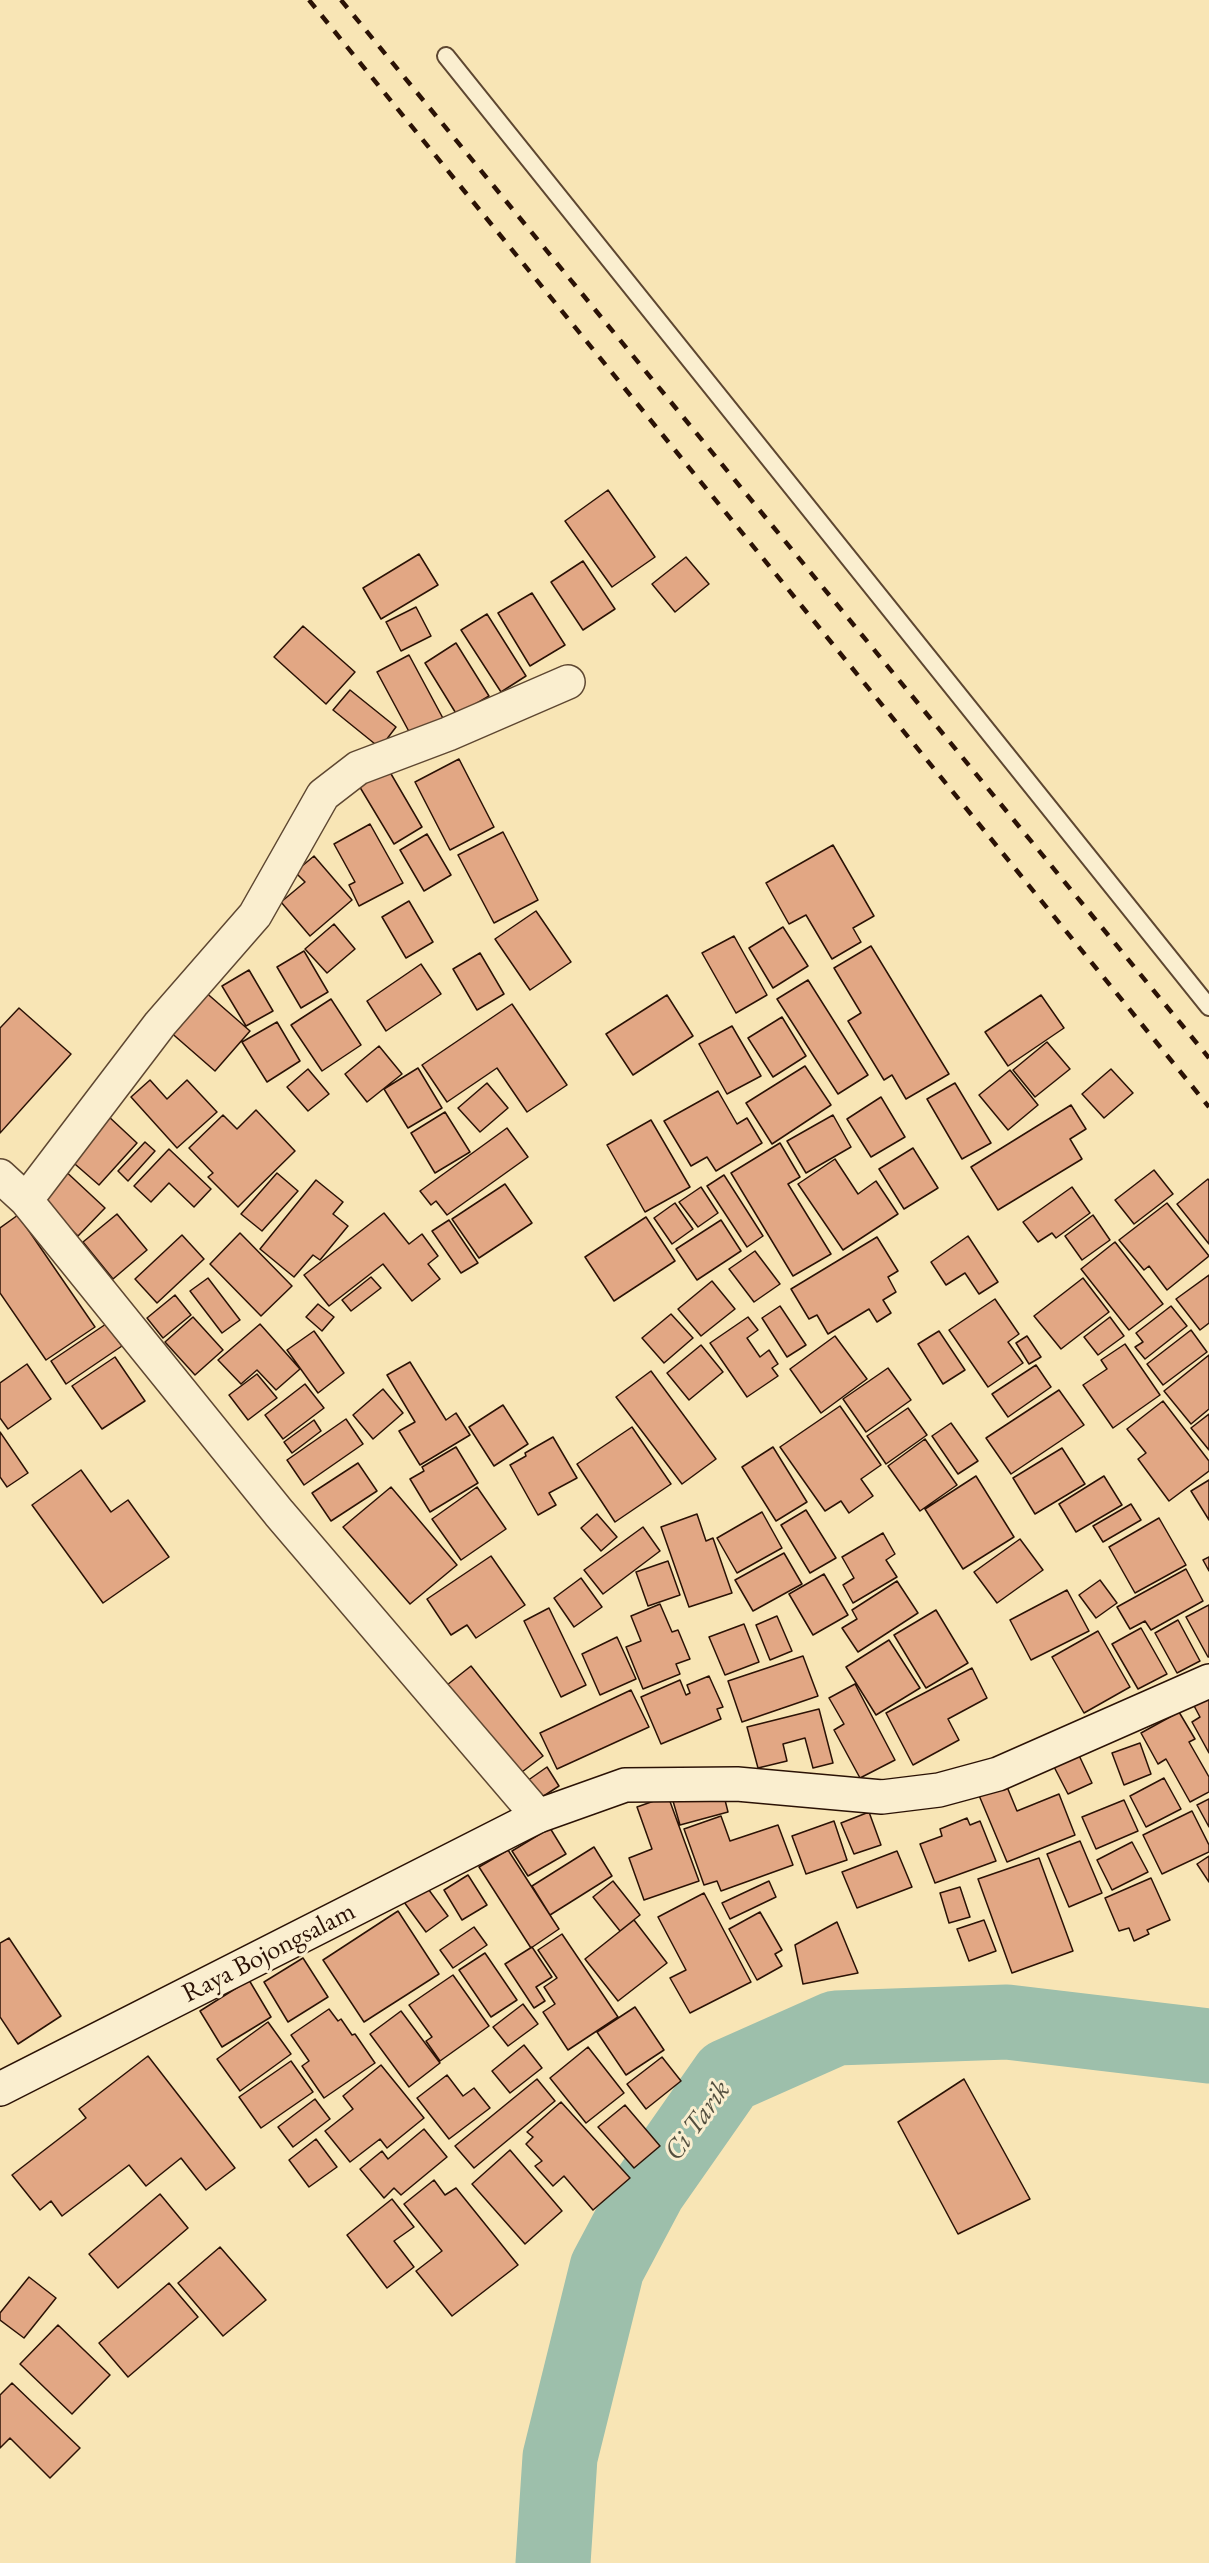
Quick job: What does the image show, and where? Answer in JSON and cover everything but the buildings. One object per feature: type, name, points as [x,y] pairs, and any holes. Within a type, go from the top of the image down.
[{"type":"street","points":[[26,1200],[160,1024],[255,915],[323,795],[358,768],[448,734],[568,682]]},
{"type":"street","points":[[0,1176],[26,1200],[279,1513],[538,1816]]},
{"type":"street","name":"Raya Bojongsalam","points":[[0,2089],[538,1816],[625,1785],[737,1784],[882,1797],[939,1790],[998,1773],[1209,1681]]},
{"type":"lane","points":[[446,56],[1209,1007]]},
{"type":"waterway","name":"Ci Tarik","points":[[553,2563],[560,2457],[607,2268],[649,2189],[728,2076],[836,2028],[1007,2022],[1209,2046]]},
{"type":"railway","points":[[309,0],[1209,1107]]},
{"type":"railway","points":[[341,0],[1209,1058]]}]
